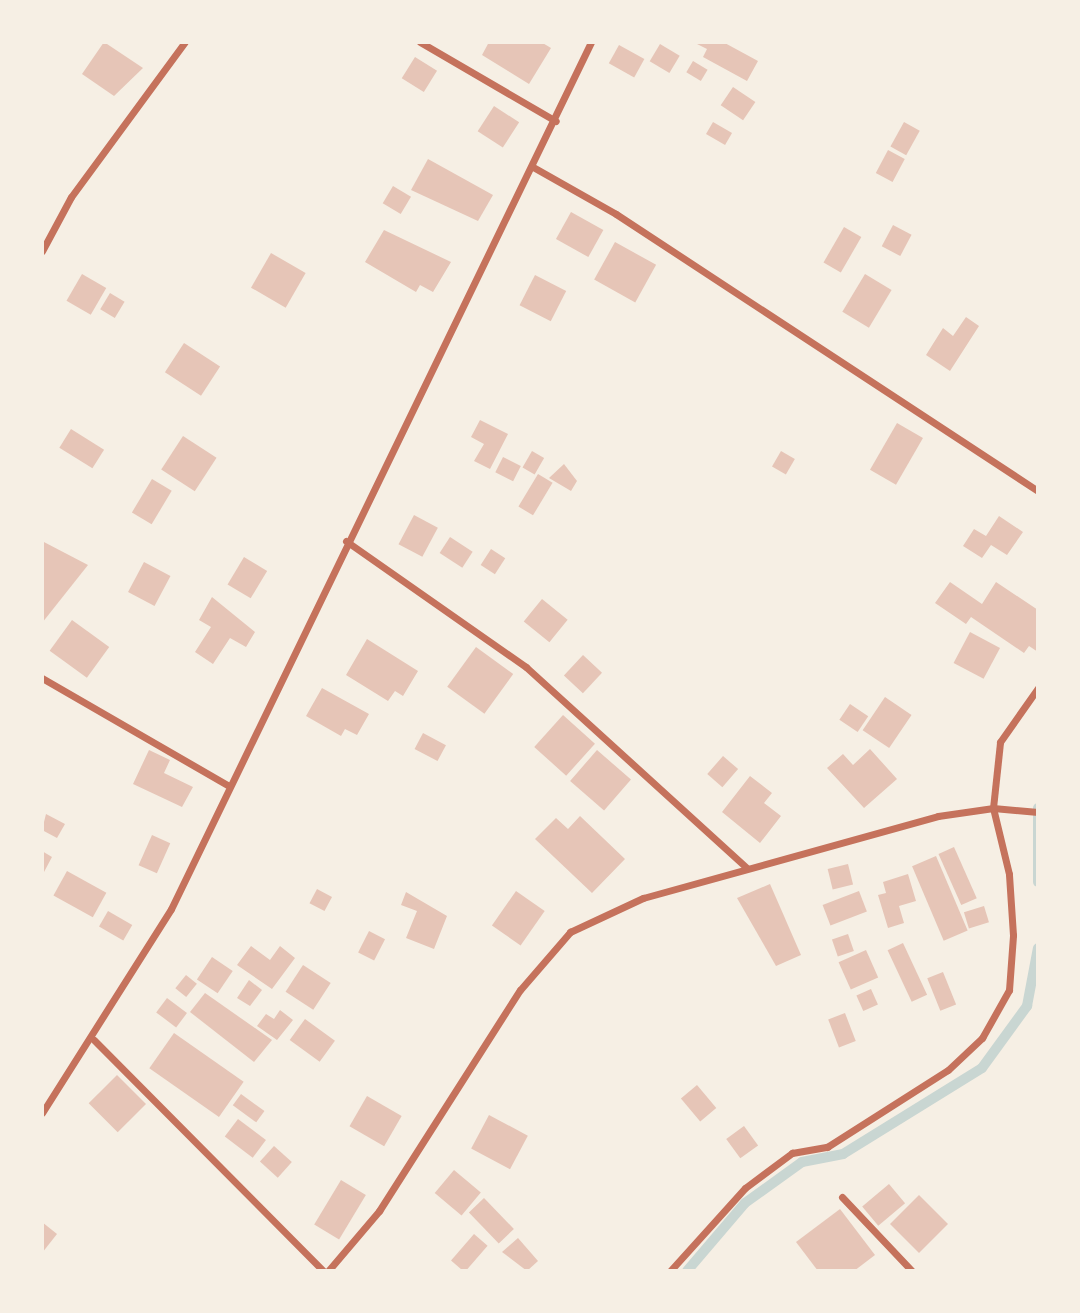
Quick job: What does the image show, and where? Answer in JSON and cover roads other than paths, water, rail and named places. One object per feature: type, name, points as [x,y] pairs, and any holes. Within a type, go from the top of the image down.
[{"type":"street","points":[[42,250],[71,197],[185,42]]},
{"type":"street","points":[[420,42],[556,121]]},
{"type":"street","points":[[42,1113],[94,1040],[172,909],[227,785],[556,121],[591,42]]},
{"type":"street","points":[[533,167],[616,214],[1038,491]]},
{"type":"street","points":[[346,541],[526,667],[747,868]]},
{"type":"street","points":[[42,678],[227,785]]},
{"type":"street","points":[[670,1271],[764,1174],[792,1153],[827,1147],[948,1070],[982,1038],[1009,990],[1013,935],[1009,874],[993,808],[1000,742],[1038,688]]},
{"type":"street","points":[[94,1040],[325,1271],[379,1211],[520,990],[570,932],[643,898],[938,816],[993,808],[1038,812]]},
{"type":"street","points":[[842,1197],[912,1271]]},
{"type":"waterway","points":[[1038,808],[1038,882]]},
{"type":"waterway","points":[[687,1271],[745,1203],[802,1162],[843,1154],[982,1068],[1027,1006],[1038,948]]}]
